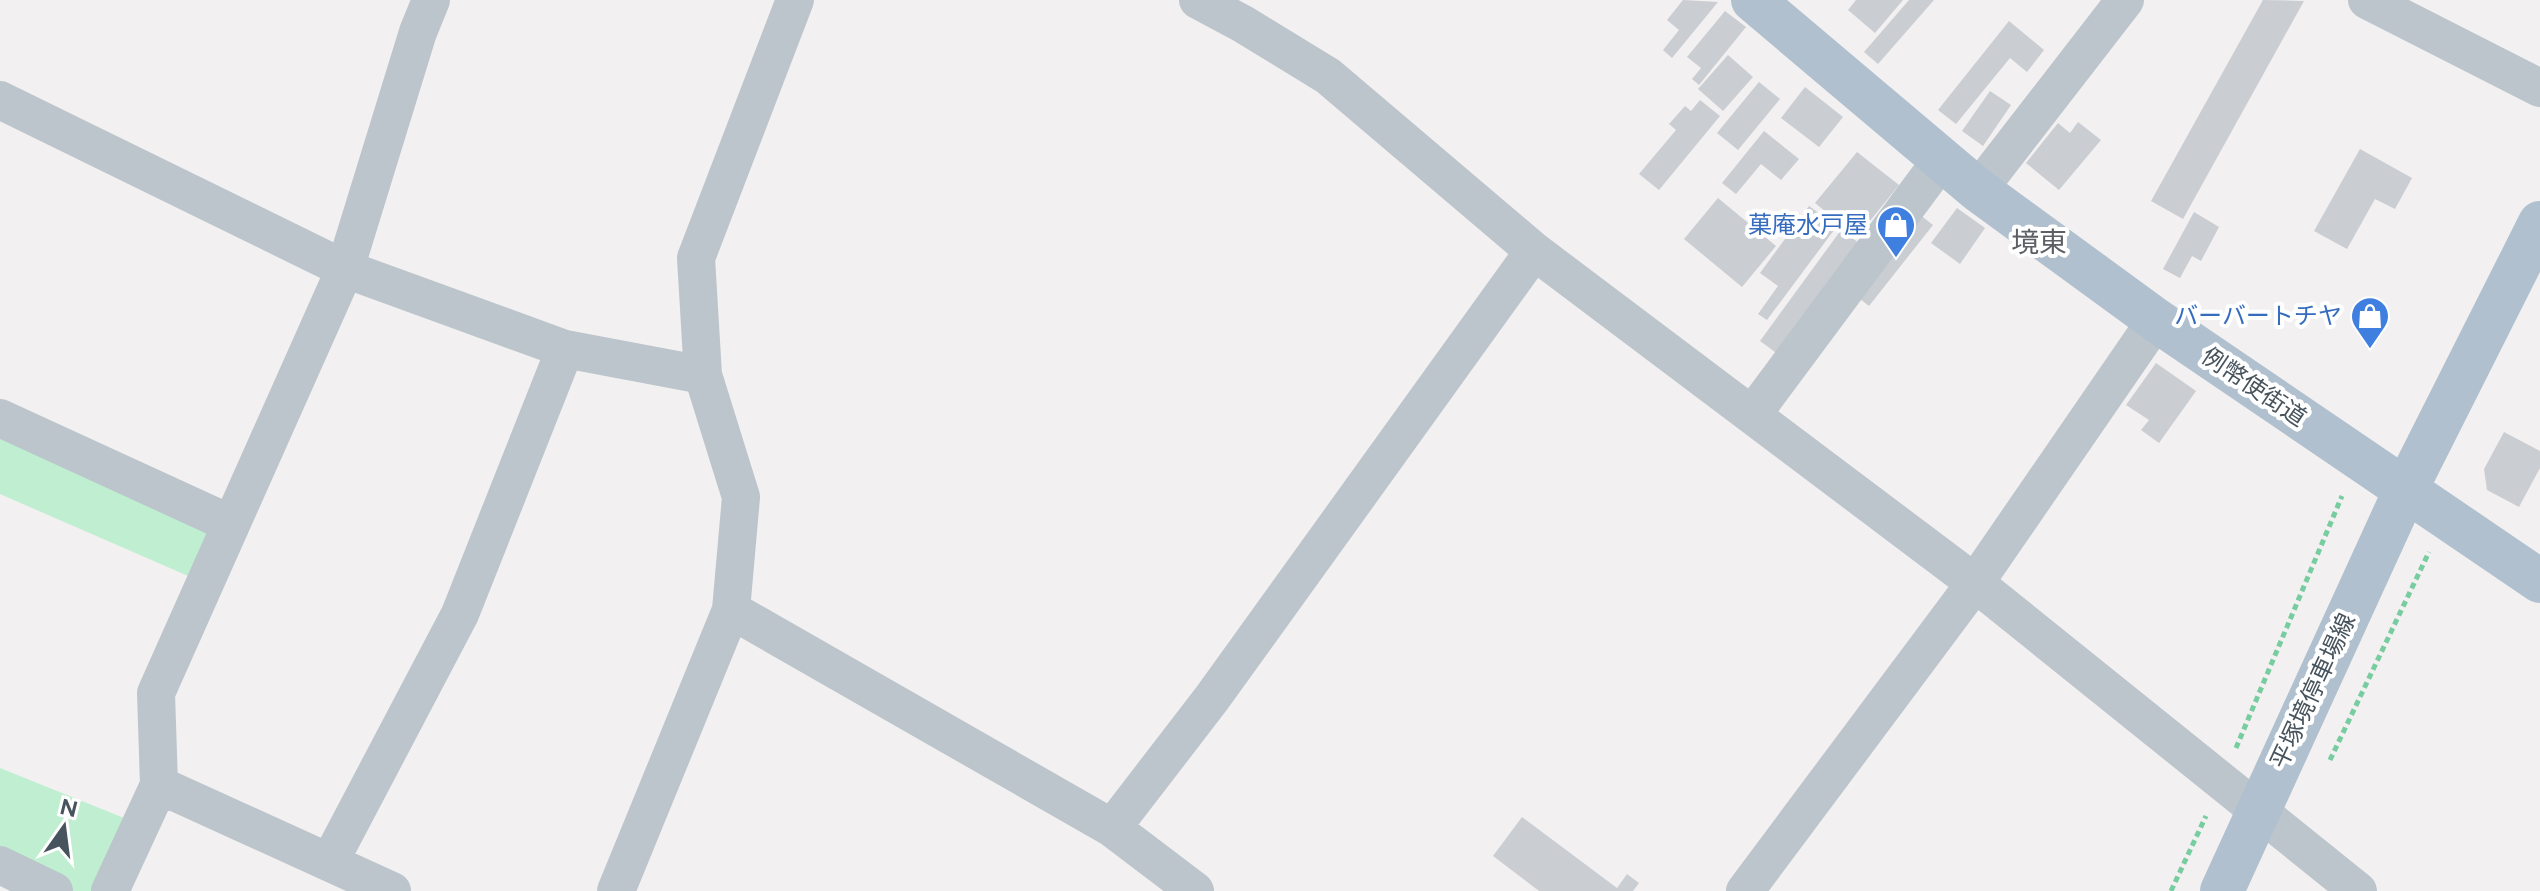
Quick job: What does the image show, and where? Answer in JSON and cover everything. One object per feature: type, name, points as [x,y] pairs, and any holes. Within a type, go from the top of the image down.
[{"type":"main road","name":"例幣使街道","points":[[1753,0],[1978,190],[2156,320],[2540,581]]},
{"type":"main road","points":[[2405,491],[2536,241]]},
{"type":"main road","name":"平塚境停車場線","points":[[2222,891],[2405,491]]},
{"type":"street","points":[[110,891],[159,785],[156,693],[345,269],[418,32],[431,0]]},
{"type":"street","points":[[1198,0],[1328,76],[1534,251],[1975,583],[2358,891]]},
{"type":"street","points":[[1978,190],[2125,0]]},
{"type":"street","points":[[2367,0],[2540,88]]},
{"type":"street","points":[[616,891],[731,610],[741,497],[703,375],[696,258],[785,4]]},
{"type":"street","points":[[0,100],[345,269],[565,349],[703,375]]},
{"type":"street","points":[[1752,415],[1928,178]]},
{"type":"street","points":[[1112,828],[1212,698],[1534,251]]},
{"type":"street","points":[[1745,891],[1975,583],[2156,320]]},
{"type":"street","points":[[330,861],[460,614],[565,349]]},
{"type":"street","points":[[0,418],[231,524]]},
{"type":"street","points":[[731,610],[1112,828],[1195,891]]},
{"type":"street","points":[[159,785],[392,891]]},
{"type":"street","points":[[0,865],[54,891]]},
{"type":"path","points":[[2171,891],[2222,782],[2347,486]]},
{"type":"path","points":[[2327,767],[2434,540]]},
{"type":"green space","points":[[0,429],[220,528],[195,579],[0,494]]},
{"type":"green space","points":[[0,768],[129,820],[99,891],[70,891],[0,857]]},
{"type":"building","points":[[1683,0],[1718,2],[1672,58],[1663,50],[1679,30],[1667,20]]},
{"type":"building","points":[[1856,0],[1903,0],[1875,33],[1848,10]]},
{"type":"building","points":[[1909,0],[1934,0],[1878,64],[1864,52]]},
{"type":"building","points":[[2263,0],[2304,1],[2183,219],[2151,201]]},
{"type":"building","points":[[1725,11],[1746,27],[1699,85],[1692,79],[1701,68],[1687,57]]},
{"type":"building","points":[[2009,21],[2044,50],[2027,72],[2010,58],[1956,124],[1938,110]]},
{"type":"building","points":[[1728,55],[1753,77],[1723,111],[1698,89]]},
{"type":"building","points":[[1759,82],[1780,99],[1738,150],[1717,133]]},
{"type":"building","points":[[1805,87],[1843,117],[1819,147],[1781,118]]},
{"type":"building","points":[[1990,91],[2011,105],[1983,146],[1962,131]]},
{"type":"building","points":[[1700,100],[1720,116],[1659,190],[1639,174],[1676,130],[1669,124],[1685,106],[1691,111]]},
{"type":"building","points":[[2078,122],[2101,140],[2059,190],[2026,163],[2058,123],[2070,133]]},
{"type":"building","points":[[1764,131],[1799,159],[1781,180],[1761,164],[1736,194],[1722,183]]},
{"type":"building","points":[[2360,149],[2412,178],[2395,209],[2375,199],[2347,249],[2314,231]]},
{"type":"building","points":[[1857,152],[1899,185],[1857,237],[1815,203]]},
{"type":"building","points":[[1718,198],[1776,246],[1742,287],[1684,239]]},
{"type":"building","points":[[1809,206],[1837,226],[1767,320],[1758,314],[1778,286],[1760,273]]},
{"type":"building","points":[[1957,208],[1985,228],[1960,264],[1931,243]]},
{"type":"building","points":[[2194,212],[2219,227],[2201,261],[2192,256],[2180,278],[2163,269]]},
{"type":"building","points":[[1919,214],[1933,225],[1869,306],[1855,295]]},
{"type":"building","points":[[1841,230],[1859,243],[1783,358],[1760,341]]},
{"type":"building","points":[[2156,363],[2196,391],[2159,443],[2141,430],[2149,420],[2126,405]]},
{"type":"building","points":[[2504,432],[2540,451],[2540,468],[2519,507],[2487,490],[2484,469]]},
{"type":"building","points":[[1522,817],[1617,888],[1627,874],[1639,883],[1633,891],[1539,891],[1493,856]]},
{"type":"place","name":"菓庵水戸屋","points":[[1896,259]]},
{"type":"place","name":"バーバートチヤ","points":[[2370,350]]},
{"type":"district","name":"境東","points":[[2039,242]]}]
